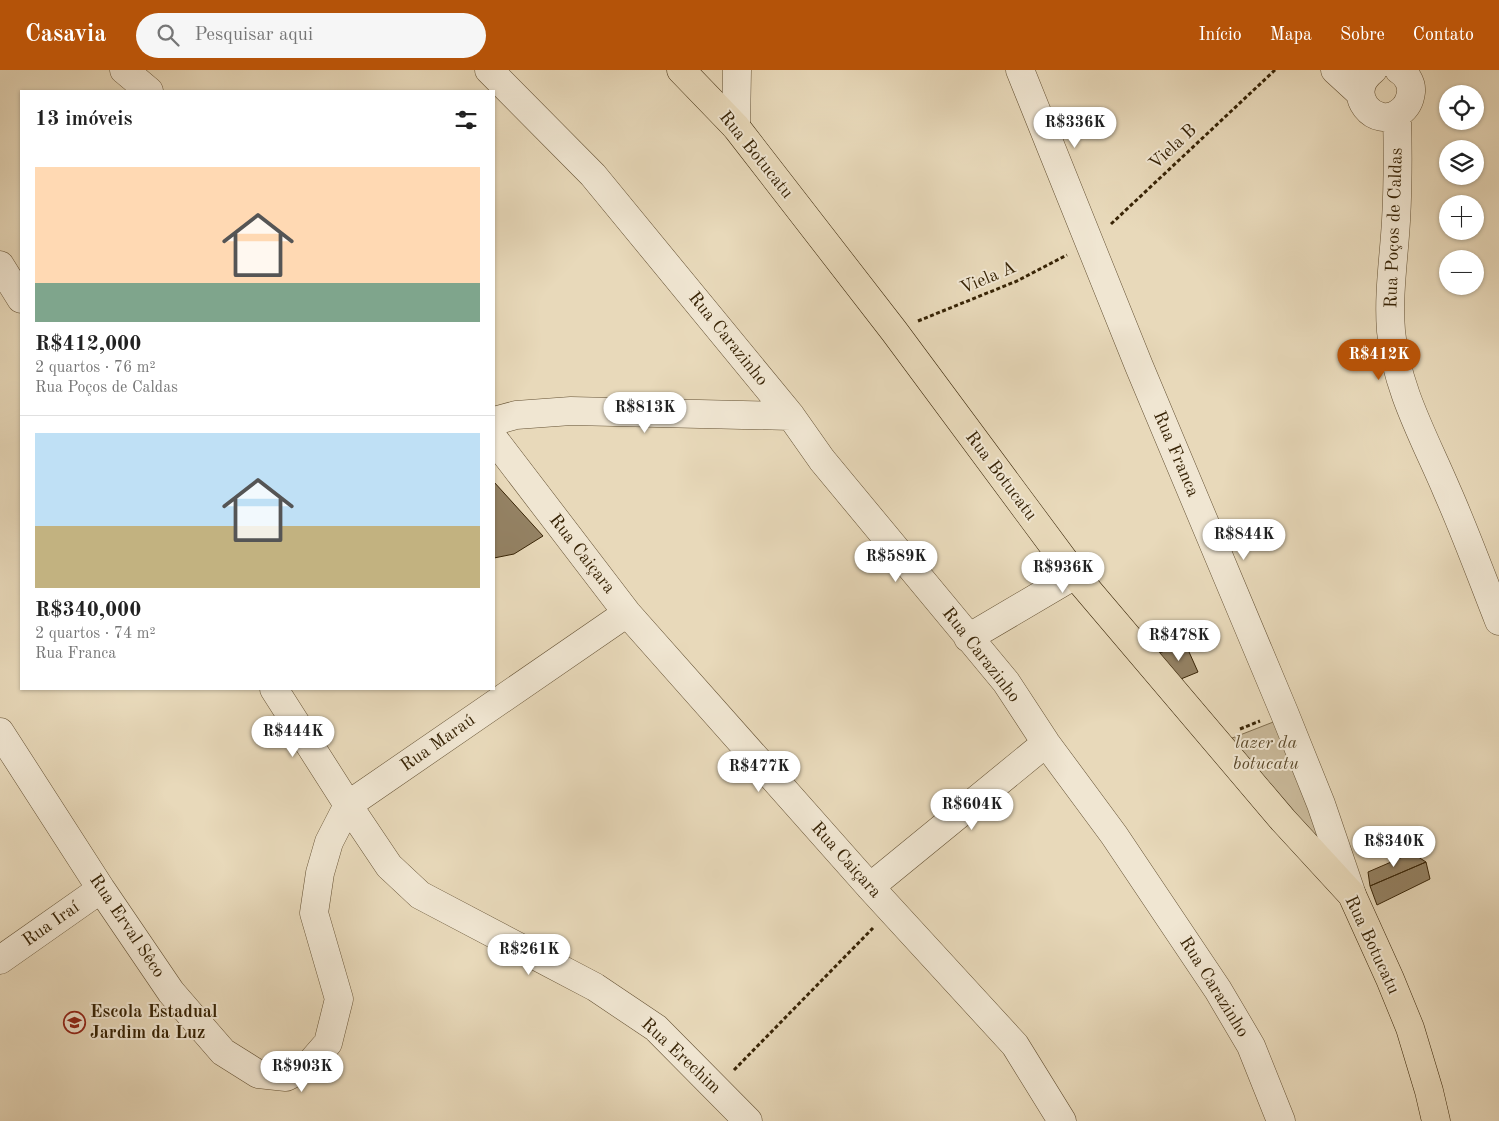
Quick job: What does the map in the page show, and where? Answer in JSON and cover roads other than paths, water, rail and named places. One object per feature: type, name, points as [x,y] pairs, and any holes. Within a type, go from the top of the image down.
[{"type":"main road","name":"Rua Botucatu","points":[[681,70],[736,127],[894,331],[1075,575],[1295,833],[1352,895],[1410,1028],[1436,1121]]},
{"type":"street","points":[[124,70],[148,90]]},
{"type":"street","name":"Rua Carazinho","points":[[489,70],[593,175],[791,416],[822,460],[1006,682],[1046,743],[1114,835],[1218,990],[1251,1046],[1281,1121]]},
{"type":"street","points":[[736,127],[737,70]]},
{"type":"street","name":"Rua Franca","points":[[1020,70],[1143,375],[1284,712],[1321,804],[1352,895]]},
{"type":"street","points":[[1334,70],[1366,82],[1363,103],[1369,111],[1377,116],[1387,117],[1397,115],[1410,100],[1409,80],[1402,71]]},
{"type":"street","name":"Rua Poços de Caldas","points":[[1397,115],[1396,219],[1390,304],[1395,360],[1408,403],[1448,493],[1499,622]]},
{"type":"street","points":[[0,266],[20,298]]},
{"type":"street","points":[[495,421],[516,415],[570,411],[791,416]]},
{"type":"street","name":"Rua Caiçara","points":[[495,440],[627,613],[870,887],[1015,1045],[1062,1121]]},
{"type":"street","points":[[968,638],[1075,575]]},
{"type":"street","name":"Rua Maraú","points":[[348,805],[627,613]]},
{"type":"street","name":"Rua Erechim","points":[[275,690],[389,866],[420,895],[595,987],[656,1028],[748,1121]]},
{"type":"street","name":"Rua Erval Sêco","points":[[0,732],[171,992],[223,1052],[258,1074],[286,1077],[308,1066],[328,1043],[339,999],[314,913],[320,873],[330,842],[348,805]]},
{"type":"street","points":[[870,887],[1046,743]]},
{"type":"street","name":"Rua Iraí","points":[[0,960],[102,888]]},
{"type":"place","name":"Escola Estadual Jardim da Luz","points":[[74,1022]]},
{"type":"park label","name":"lazer da botucatu","points":[[1266,753]]}]
